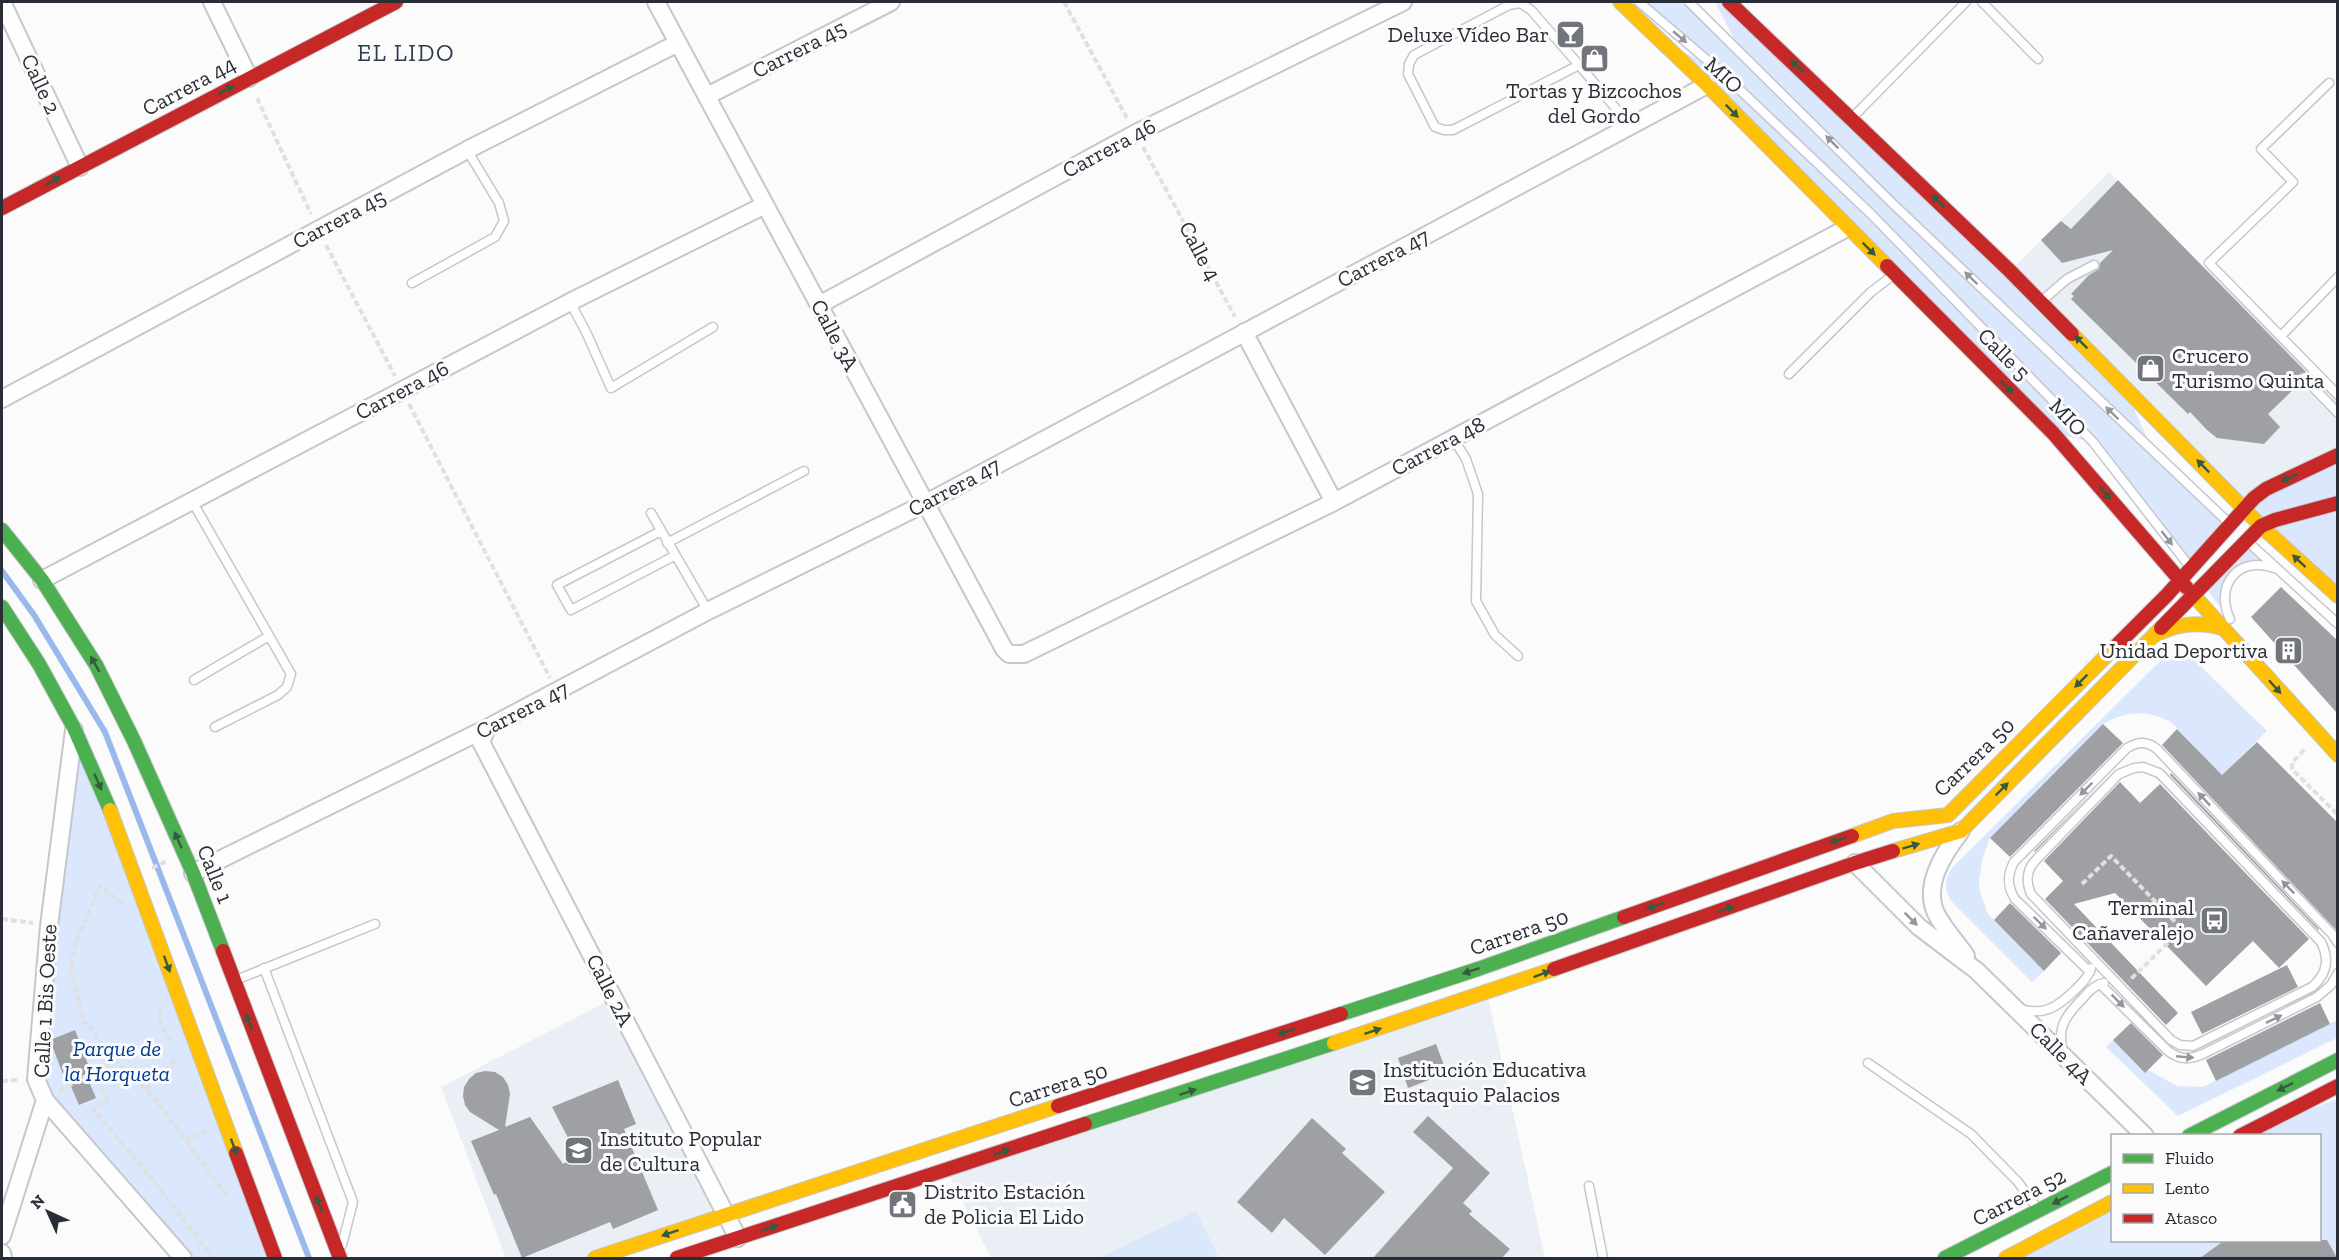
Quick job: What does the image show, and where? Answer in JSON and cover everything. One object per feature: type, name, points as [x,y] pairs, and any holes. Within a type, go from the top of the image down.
[{"type":"main road","name":"Carrera 44","points":[[2,208],[396,2]]},
{"type":"main road","name":"Calle 5","points":[[1620,2],[1707,85],[2053,433],[2193,595],[2226,624],[2337,755]]},
{"type":"main road","points":[[1729,2],[2041,302],[2261,526],[2337,596]]},
{"type":"main road","name":"Carrera 50","points":[[595,1258],[1478,969],[1893,820],[1948,815],[2180,580],[2244,508],[2266,489],[2337,455]]},
{"type":"main road","name":"Carrera 50","points":[[677,1258],[1487,993],[1855,863],[1961,831],[2193,595],[2206,589],[2261,526],[2337,503]]},
{"type":"main road","name":"Calle 1","points":[[2,530],[42,580],[96,665],[134,741],[193,873],[339,1258]]},
{"type":"main road","points":[[2,607],[39,664],[74,728],[112,814],[275,1258]]},
{"type":"main road","points":[[2153,636],[2168,627],[2186,623],[2226,624]]},
{"type":"main road","points":[[2192,1134],[2337,1060]]},
{"type":"main road","points":[[2244,1134],[2335,1092],[2317,1071]]},
{"type":"main road","name":"Carrera 52","points":[[1945,1258],[2111,1174]]},
{"type":"main road","points":[[1992,1235],[2005,1258],[2111,1203]]},
{"type":"street","name":"Calle 2","points":[[2,2],[80,167]]},
{"type":"street","points":[[212,2],[249,78]]},
{"type":"street","name":"Calle 3A","points":[[656,2],[1004,649],[1009,654],[1024,654]]},
{"type":"street","name":"Carrera 45","points":[[707,96],[891,2]]},
{"type":"street","name":"Carrera 46","points":[[819,305],[1136,133],[1403,2]]},
{"type":"street","name":"Carrera 45","points":[[2,399],[467,150],[678,43]]},
{"type":"street","name":"Carrera 47","points":[[193,873],[478,736],[708,611],[926,503],[1707,85]]},
{"type":"street","name":"Carrera 46","points":[[42,580],[570,302],[765,205]]},
{"type":"street","name":"Carrera 48","points":[[1024,654],[1334,502],[1847,228]]},
{"type":"street","points":[[1244,332],[1334,502]]},
{"type":"street","name":"Calle 1 Bis Oeste","points":[[74,728],[49,926],[36,1079],[45,1100],[183,1258]]},
{"type":"street","name":"Calle 2A","points":[[478,736],[738,1238]]},
{"type":"street","name":"Calle 4A","points":[[1961,831],[1939,865],[1932,899],[1937,916],[1977,971]]},
{"type":"street","name":"Calle 4A","points":[[1855,863],[1919,927],[1977,971],[2143,1134]]},
{"type":"street","points":[[2,1236],[45,1100]]},
{"type":"street","points":[[2,1253],[3,1258]]},
{"type":"lane","name":"MIO","points":[[1639,2],[1721,72],[1870,213],[2093,442],[2206,589]]},
{"type":"lane","name":"MIO","points":[[1689,2],[1890,201],[2277,570],[2337,624]]},
{"type":"lane","points":[[1852,118],[1966,2]]},
{"type":"lane","points":[[1982,2],[2038,58]]},
{"type":"lane","points":[[1579,65],[1453,130],[1435,127],[1408,74],[1409,64],[1414,56],[1509,5],[1520,3],[1532,10],[1579,65],[1630,125]]},
{"type":"lane","points":[[2329,83],[2261,149],[2293,182],[2209,262],[2337,395]]},
{"type":"lane","points":[[412,283],[495,237],[504,221],[499,203],[467,150]]},
{"type":"lane","points":[[2041,302],[2067,279],[2094,265]]},
{"type":"lane","points":[[1789,374],[1871,292],[1894,274]]},
{"type":"lane","points":[[2281,336],[2337,277]]},
{"type":"lane","points":[[570,302],[586,332],[610,388],[713,327]]},
{"type":"lane","points":[[2304,378],[2337,413]]},
{"type":"lane","points":[[1452,438],[1466,459],[1478,494],[1476,601],[1495,635],[1518,656]]},
{"type":"lane","points":[[667,543],[804,471]]},
{"type":"lane","points":[[192,501],[291,674],[287,687],[278,695],[215,727]]},
{"type":"lane","points":[[651,513],[708,611]]},
{"type":"lane","points":[[661,531],[557,585],[571,610],[674,556]]},
{"type":"lane","points":[[2226,624],[2224,595],[2235,573],[2248,566],[2264,564],[2277,570]]},
{"type":"lane","points":[[2217,602],[2226,624],[2238,628]]},
{"type":"lane","points":[[194,680],[269,636]]},
{"type":"lane","points":[[2090,972],[2015,899],[2009,887],[2009,874],[2014,862],[2127,748],[2138,742],[2148,743],[2158,750],[2332,934],[2337,943]]},
{"type":"lane","points":[[2144,767],[2159,773],[2165,779],[2321,942],[2327,958],[2324,974],[2312,987],[2193,1046],[2180,1045],[2171,1040],[2090,956],[2031,894],[2027,881],[2028,873],[2039,856],[2119,774],[2144,767]]},
{"type":"lane","points":[[234,980],[375,924]]},
{"type":"lane","points":[[2014,1007],[2032,1012],[2051,1010],[2064,1001],[2086,979],[2090,972],[2090,956]]},
{"type":"lane","points":[[264,968],[353,1202],[339,1258]]},
{"type":"lane","points":[[2100,984],[2175,1057],[2189,1059],[2317,997],[2331,985],[2337,973]]},
{"type":"lane","points":[[2064,1056],[2060,1038],[2063,1020],[2068,1013],[2100,984],[2109,983],[2121,988]]},
{"type":"lane","points":[[1868,1063],[1971,1134],[2018,1182],[2039,1211]]},
{"type":"lane","points":[[1589,1186],[1603,1258]]},
{"type":"path","name":"Calle 4","points":[[1064,2],[1244,332]]},
{"type":"path","points":[[2319,735],[2292,763],[2291,767],[2336,815]]},
{"type":"path","points":[[2082,884],[2111,856],[2182,929],[2121,988]]},
{"type":"path","points":[[145,871],[176,857]]},
{"type":"path","points":[[100,886],[76,941],[70,968],[84,1023],[87,1023],[114,1060],[146,1090],[227,1196]]},
{"type":"path","points":[[2,919],[49,926]]},
{"type":"path","points":[[146,1090],[178,1056]]},
{"type":"path","points":[[45,1100],[114,1060]]},
{"type":"path","points":[[94,1072],[106,1101],[93,1109],[156,1184],[213,1258]]},
{"type":"path","points":[[186,1141],[208,1129]]},
{"type":"shaded area","points":[[2109,172],[2310,372],[2337,395],[2337,455],[2244,508],[2010,271]]},
{"type":"shaded area","name":"Institución Educativa Eustaquio Palacios","points":[[1487,993],[1545,1258],[991,1258],[947,1170]]},
{"type":"shaded area","name":"Instituto Popular de Cultura","points":[[614,998],[725,1215],[595,1258],[506,1258],[441,1087]]},
{"type":"green space","points":[[1639,2],[1689,2],[1740,50],[1715,2],[1729,2],[2122,383],[2154,453],[2230,524],[2191,568],[2093,442],[2053,433],[1661,40],[1718,70]]},
{"type":"green space","points":[[2337,455],[2337,596],[2261,526],[2254,498]]},
{"type":"green space","points":[[2247,540],[2277,569],[2248,565],[2227,583],[2230,619],[2203,585]]},
{"type":"green space","points":[[2174,654],[2191,657],[2267,731],[2222,775],[2171,722],[2145,713],[2120,716],[2103,724],[1990,838],[1983,856],[1979,880],[1980,892],[1988,914],[2044,971],[2032,982],[1952,902],[1946,889],[1949,873],[2156,665],[2165,657]]},
{"type":"green space","name":"Parque de la Horqueta","points":[[74,728],[275,1258],[183,1258],[36,1079]]},
{"type":"green space","points":[[2337,1020],[2337,1038],[2178,1116],[2106,1047],[2113,1040],[2145,1073],[2148,1070],[2177,1086],[2203,1087]]},
{"type":"green space","points":[[2337,1099],[2337,1258],[2006,1258],[2111,1203],[2111,1242],[2321,1242],[2321,1134],[2243,1134]]},
{"type":"green space","points":[[1196,1211],[1219,1258],[1099,1258]]},
{"type":"building","points":[[2118,180],[2307,373],[2299,374],[2300,383],[2268,414],[2280,427],[2264,444],[2217,438],[2190,412],[2188,414],[2071,299],[2074,296],[2071,294],[2089,275],[2099,269],[2100,263],[2113,250],[2062,263],[2041,240],[2061,221],[2071,229]]},
{"type":"building","name":"Unidad Deportiva","points":[[2281,587],[2337,640],[2337,713],[2251,617]]},
{"type":"building","points":[[2103,724],[2123,743],[2010,857],[1990,838]]},
{"type":"building","points":[[2177,729],[2222,775],[2257,742],[2337,822],[2337,931],[2162,745]]},
{"type":"building","points":[[2171,773],[2319,929],[2318,930],[2170,775]]},
{"type":"building","points":[[2108,777],[2035,852],[2034,851]]},
{"type":"building","points":[[2120,782],[2140,803],[2160,784],[2309,939],[2279,968],[2253,941],[2206,986],[2115,893],[2074,904],[2178,1013],[2166,1025],[2045,899],[2063,881],[2044,861]]},
{"type":"building","points":[[2010,903],[2061,953],[2044,971],[1994,920]]},
{"type":"building","points":[[2287,965],[2298,987],[2202,1034],[2191,1012]]},
{"type":"building","points":[[2320,1003],[2330,1024],[2216,1081],[2206,1060]]},
{"type":"building","points":[[2131,1023],[2163,1055],[2145,1073],[2113,1040]]},
{"type":"building","points":[[75,1030],[92,1075],[87,1077],[96,1098],[79,1105],[70,1084],[67,1085],[50,1040]]},
{"type":"building","points":[[1436,1044],[1447,1073],[1408,1088],[1398,1058]]},
{"type":"building","points":[[495,1072],[503,1077],[508,1085],[510,1094],[505,1127],[530,1117],[563,1164],[577,1155],[552,1107],[618,1080],[636,1124],[624,1129],[658,1210],[613,1229],[610,1222],[522,1258],[471,1141],[499,1130],[470,1112],[465,1105],[464,1087],[476,1073]]},
{"type":"building","points":[[1428,1116],[1490,1173],[1463,1203],[1472,1211],[1469,1214],[1510,1249],[1502,1258],[1373,1258],[1453,1168],[1413,1132]]},
{"type":"building","points":[[1312,1118],[1346,1149],[1342,1153],[1385,1192],[1325,1255],[1284,1218],[1272,1233],[1237,1202]]},
{"type":"building","points":[[2321,1240],[2327,1240],[2337,1258],[2200,1258],[2222,1242],[2321,1242]]},
{"type":"waterway","points":[[2,571],[34,615],[105,732],[309,1258]]},
{"type":"traffic: fast","points":[[2,530],[42,580],[96,665],[134,741],[193,873],[223,951]]},
{"type":"traffic: fast","points":[[2,607],[39,664],[74,728],[110,810]]},
{"type":"traffic: fast","points":[[1341,1014],[1478,969],[1624,917]]},
{"type":"traffic: fast","points":[[1085,1124],[1334,1043]]},
{"type":"traffic: fast","points":[[2193,1134],[2338,1060]]},
{"type":"traffic: fast","points":[[1945,1258],[2111,1174]]},
{"type":"traffic: slow","points":[[1620,2],[1707,85],[1887,266]]},
{"type":"traffic: slow","points":[[2072,334],[2261,526],[2338,596]]},
{"type":"traffic: slow","points":[[2186,587],[2338,755]]},
{"type":"traffic: slow","points":[[2153,636],[2170,629],[2195,624],[2222,628]]},
{"type":"traffic: slow","points":[[1893,851],[1961,831],[2161,628]]},
{"type":"traffic: slow","points":[[1852,836],[1893,821],[1948,815],[2118,644]]},
{"type":"traffic: slow","points":[[110,810],[236,1153]]},
{"type":"traffic: slow","points":[[1334,1043],[1554,969]]},
{"type":"traffic: slow","points":[[595,1258],[1058,1106]]},
{"type":"traffic: slow","points":[[2006,1258],[2111,1203]]},
{"type":"traffic: jam","points":[[2,208],[396,2]]},
{"type":"traffic: jam","points":[[1729,2],[2010,271],[2072,334]]},
{"type":"traffic: jam","points":[[1887,266],[2053,433],[2186,587]]},
{"type":"traffic: jam","points":[[2118,644],[2167,595],[2254,498],[2266,489],[2338,455]]},
{"type":"traffic: jam","points":[[2161,628],[2261,526],[2338,503]]},
{"type":"traffic: jam","points":[[1624,917],[1852,836]]},
{"type":"traffic: jam","points":[[1554,969],[1893,851]]},
{"type":"traffic: jam","points":[[223,951],[340,1258]]},
{"type":"traffic: jam","points":[[1058,1106],[1341,1014]]},
{"type":"traffic: jam","points":[[2244,1134],[2338,1086]]},
{"type":"traffic: jam","points":[[677,1258],[1085,1124]]},
{"type":"traffic: jam","points":[[236,1153],[275,1258]]},
{"type":"place","name":"Deluxe Vídeo Bar","points":[[1570,34]]},
{"type":"place","name":"Tortas y Bizcochos del Gordo","points":[[1594,58]]},
{"type":"place","name":"Crucero Turismo Quinta","points":[[2151,368]]},
{"type":"place","name":"Unidad Deportiva","points":[[2289,650]]},
{"type":"place","name":"Terminal Cañaveralejo","points":[[2215,920]]},
{"type":"place","name":"Institución Educativa Eustaquio Palacios","points":[[1362,1082]]},
{"type":"place","name":"Instituto Popular de Cultura","points":[[579,1151]]},
{"type":"place","name":"Distrito Estación de Policia El Lido","points":[[903,1204]]},
{"type":"district","name":"EL LIDO","points":[[406,52]]}]
